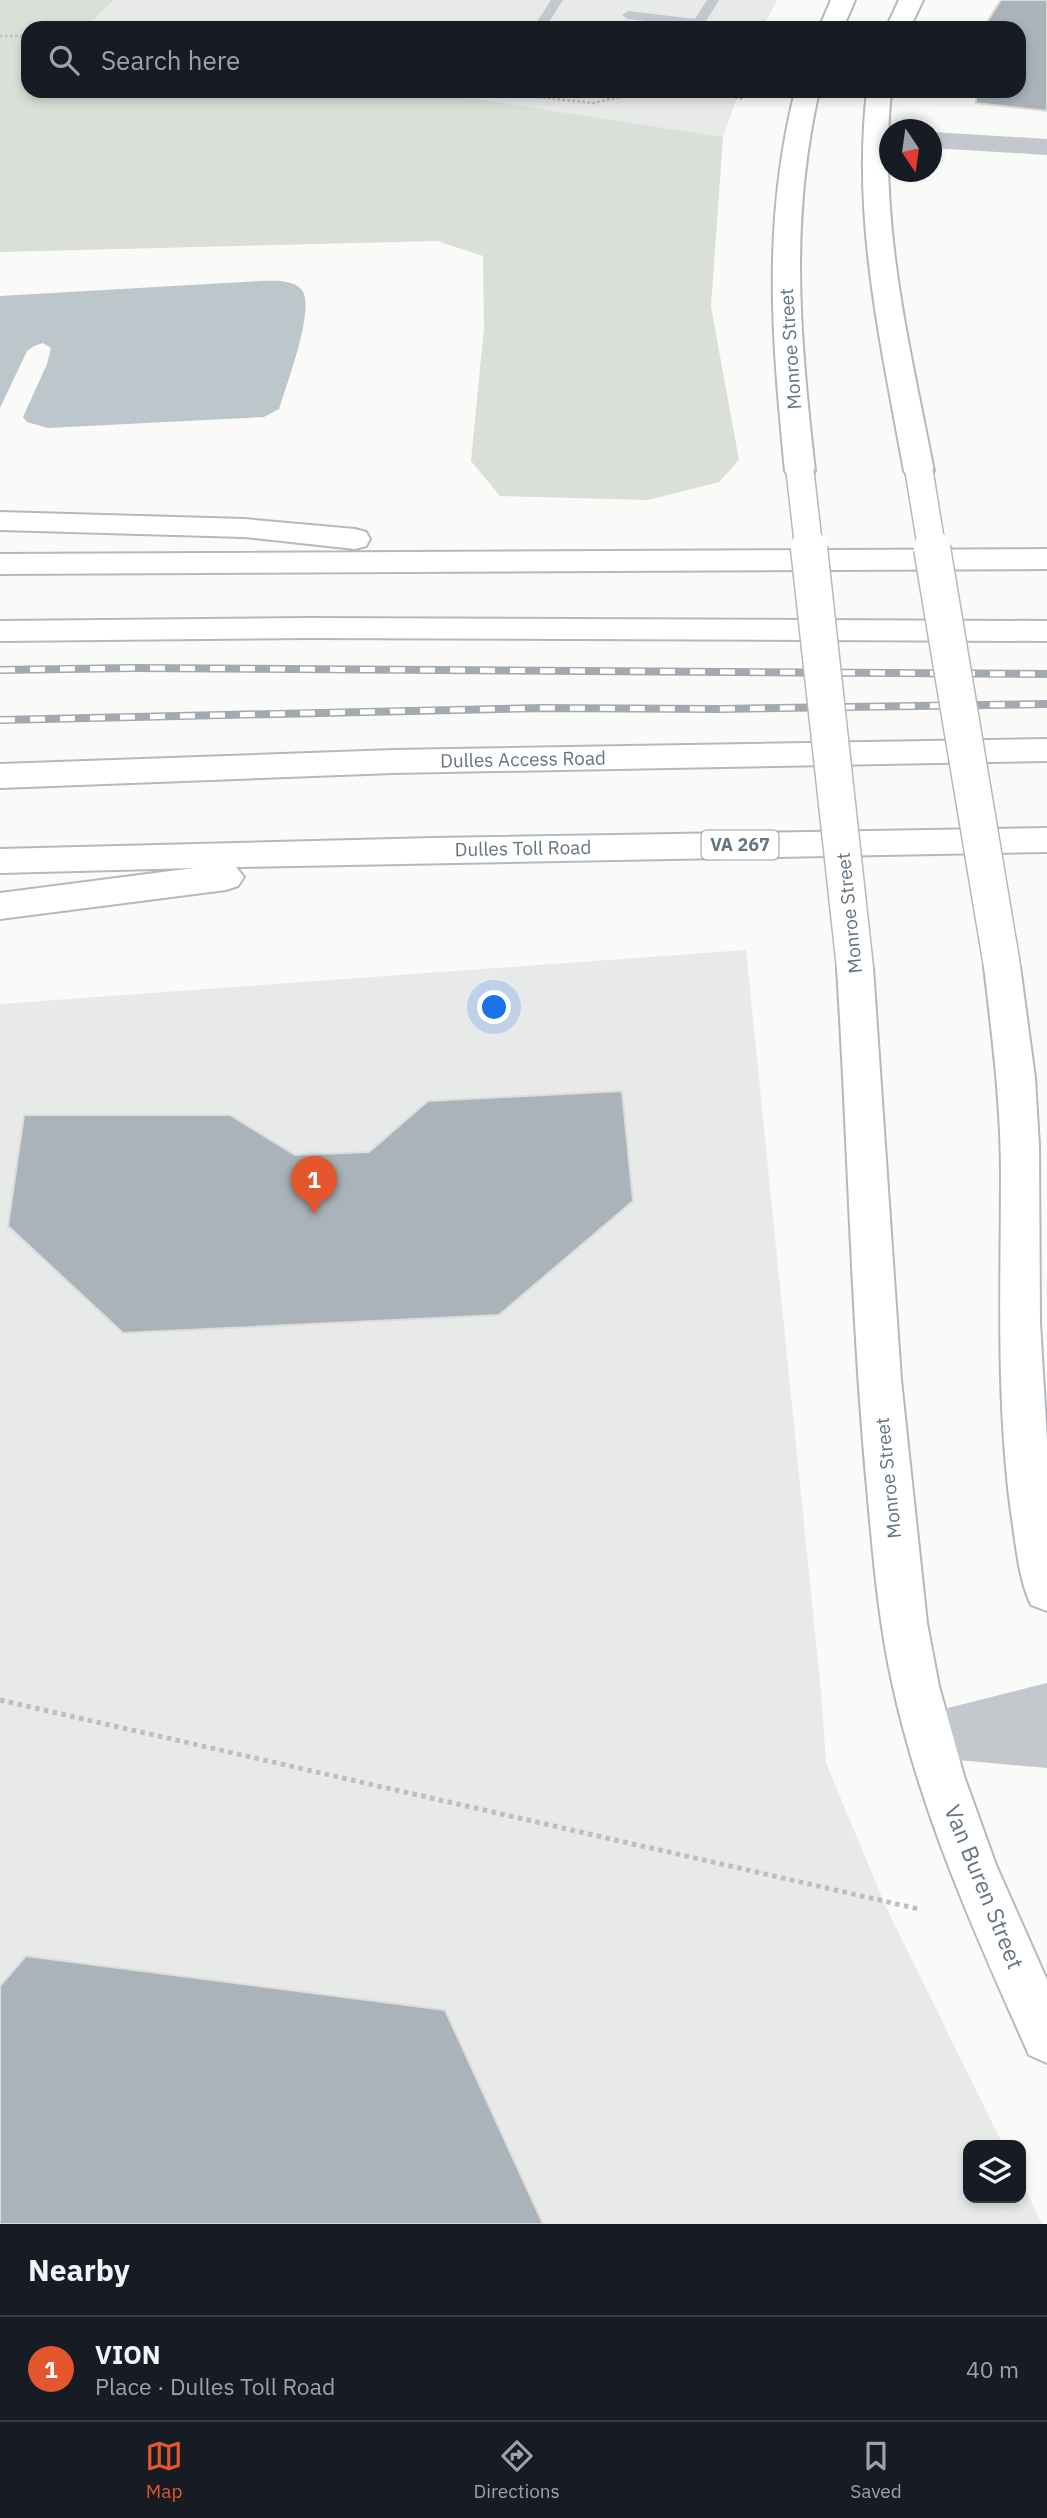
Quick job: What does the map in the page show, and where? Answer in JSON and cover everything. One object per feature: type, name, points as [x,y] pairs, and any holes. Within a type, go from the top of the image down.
[{"type":"main road","points":[[834,21],[843,0]]},
{"type":"main road","points":[[902,21],[912,0]]},
{"type":"main road","name":"Monroe Street","points":[[805,98],[790,168],[784,231],[786,338],[855,968],[874,1322],[887,1478],[909,1653],[928,1735]]},
{"type":"main road","points":[[879,98],[880,119]]},
{"type":"main road","points":[[881,182],[881,254],[1002,966],[1017,1090],[1021,1211],[1020,1348],[1047,1591]]},
{"type":"main road","points":[[0,521],[244,528],[580,561]]},
{"type":"main road","points":[[0,564],[176,561],[1047,559]]},
{"type":"main road","points":[[0,631],[309,628],[1047,631]]},
{"type":"main road","name":"Dulles Access Road","points":[[0,776],[208,766],[1047,750]]},
{"type":"main road","name":"Dulles Toll Road","points":[[0,861],[433,850],[1047,840]]},
{"type":"main road","points":[[0,906],[433,850]]},
{"type":"main road","name":"Van Buren Street","points":[[928,1735],[969,1854],[1013,1963],[1047,2037]]},
{"type":"street","points":[[942,141],[1047,148]]},
{"type":"street","points":[[928,1735],[1047,1705]]},
{"type":"street","points":[[928,1735],[1047,1746]]},
{"type":"lane","points":[[544,21],[557,0]]},
{"type":"lane","points":[[700,21],[713,0]]},
{"type":"lane","points":[[628,15],[681,21]]},
{"type":"path","points":[[0,36],[21,36]]},
{"type":"path","points":[[547,98],[593,103],[617,98]]},
{"type":"path","points":[[738,98],[742,99]]},
{"type":"path","points":[[0,1700],[919,1909]]},
{"type":"shaded area","points":[[0,0],[114,0],[92,21],[21,21],[21,98],[470,98],[723,137],[711,307],[739,460],[719,482],[648,500],[500,496],[471,461],[484,328],[483,256],[437,241],[0,252]]},
{"type":"shaded area","points":[[114,0],[777,0],[766,21],[92,21]]},
{"type":"shaded area","points":[[470,98],[737,98],[723,137]]},
{"type":"shaded area","points":[[259,281],[292,284],[301,289],[305,298],[299,346],[279,409],[264,417],[48,428],[27,422],[23,417],[47,364],[51,348],[43,343],[27,351],[0,408],[0,296]]},
{"type":"shaded area","points":[[746,950],[826,1763],[886,1907],[1001,2140],[963,2140],[963,2203],[1026,2203],[1026,2190],[1042,2224],[0,2224],[0,1004]]},
{"type":"building","points":[[1001,0],[1047,0],[1047,111],[976,103],[976,98],[1026,98],[1026,21],[988,21]]},
{"type":"building","points":[[622,1091],[633,1201],[499,1315],[123,1333],[8,1226],[24,1115],[230,1115],[295,1155],[369,1152],[428,1101]]},
{"type":"building","points":[[26,1956],[445,2010],[543,2224],[0,2224],[0,1986]]},
{"type":"railway","points":[[0,670],[133,668],[1047,674]]},
{"type":"railway","points":[[0,720],[542,708],[719,709],[1047,704]]},
{"type":"place","name":"VION","points":[[314,1214]]}]
